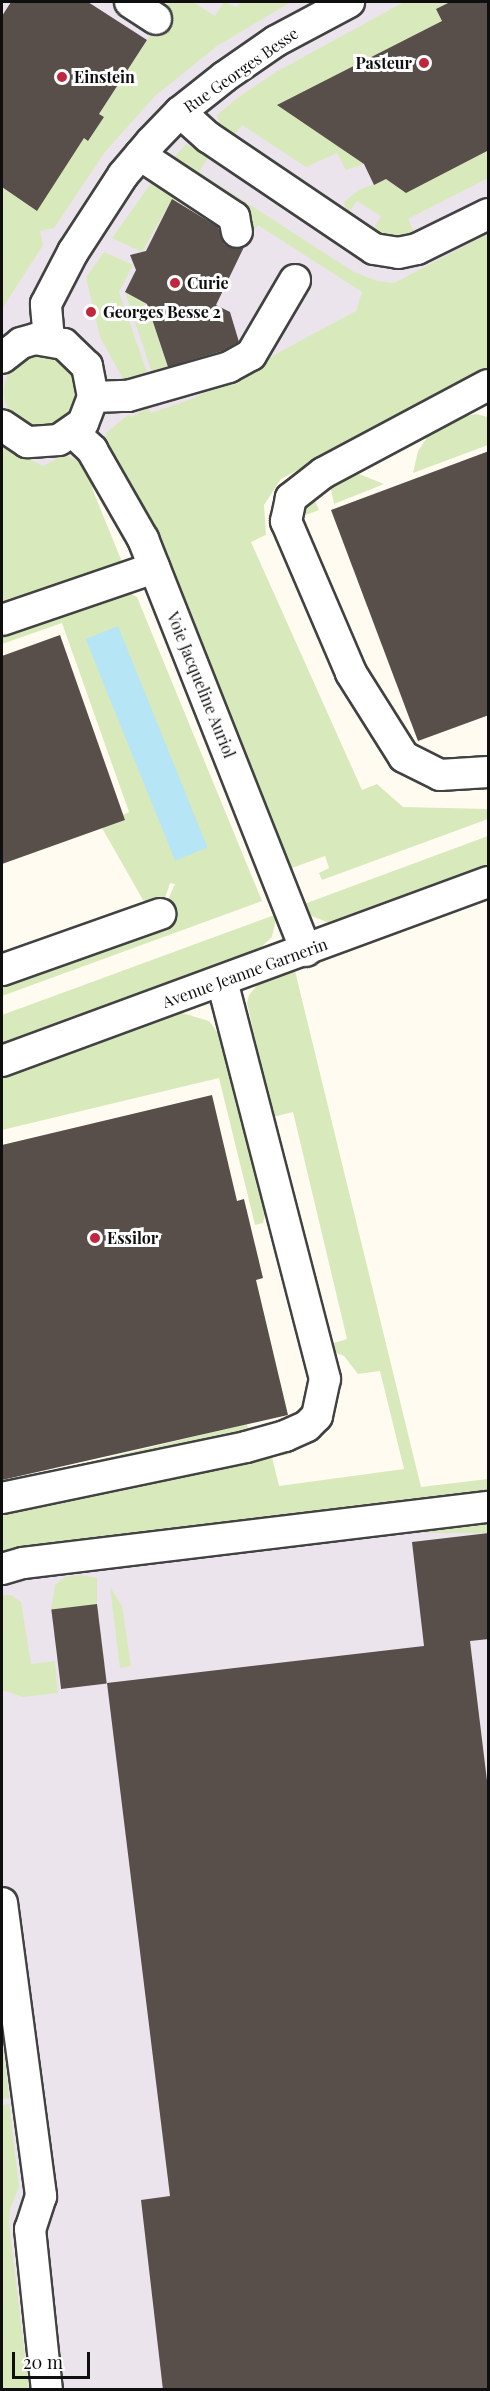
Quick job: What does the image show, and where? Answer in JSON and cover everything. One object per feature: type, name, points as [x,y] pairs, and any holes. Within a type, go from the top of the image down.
[{"type":"street","points":[[130,2],[156,19]]},
{"type":"street","name":"Rue Georges Besse","points":[[49,340],[46,304],[73,252],[140,155],[180,112],[276,41],[349,2]]},
{"type":"street","points":[[180,112],[217,144],[374,249],[398,253],[417,249],[489,214]]},
{"type":"street","points":[[140,155],[234,217],[237,232]]},
{"type":"street","points":[[93,397],[128,396],[229,367],[251,355],[295,280]]},
{"type":"street","points":[[2,358],[21,343],[49,340],[64,344],[87,366],[93,397],[83,423],[74,433],[51,442],[27,442],[2,426]]},
{"type":"street","points":[[489,385],[323,473],[291,498],[285,521],[351,673],[404,757],[440,775],[489,772]]},
{"type":"street","name":"Voie Jacqueline Auriol","points":[[74,433],[92,450],[143,539],[306,951]]},
{"type":"street","points":[[2,620],[154,568]]},
{"type":"street","name":"Avenue Jeanne Garnerin","points":[[2,1062],[489,882]]},
{"type":"street","points":[[2,970],[160,914]]},
{"type":"street","points":[[2,1498],[285,1436],[307,1426],[317,1416],[325,1379],[222,981]]},
{"type":"street","points":[[2,1569],[23,1563],[489,1507]]},
{"type":"street","points":[[2,1903],[41,2196],[30,2229],[47,2390]]},
{"type":"shaded area","points":[[2,2],[488,2],[488,267],[2,536]]},
{"type":"shaded area","points":[[2,1501],[488,1501],[488,2389],[2,2389]]},
{"type":"green space","points":[[168,2],[193,2],[215,16],[224,2],[237,7],[241,2],[291,2],[217,46],[155,96],[105,152],[54,228],[40,231],[43,245],[2,309],[2,187],[36,210],[84,138],[89,140],[104,117],[99,114],[165,13],[162,10]]},
{"type":"green space","points":[[404,2],[449,2],[436,9],[442,21],[278,105],[364,164],[346,170],[337,153],[306,167],[242,125],[230,141],[223,134],[217,115],[239,97],[276,72]]},
{"type":"green space","points":[[186,144],[209,156],[199,172],[354,272],[377,281],[394,283],[488,234],[488,368],[281,479],[264,505],[266,535],[251,542],[362,790],[377,784],[403,807],[488,809],[488,819],[322,880],[319,873],[329,868],[325,856],[289,869],[105,447],[106,433],[129,414],[131,417],[148,408],[151,413],[192,399],[356,311],[362,292],[258,225],[248,238],[168,164]]},
{"type":"green space","points":[[488,150],[488,178],[408,219],[416,236],[401,240],[371,233],[381,216],[357,201],[347,215],[344,202],[359,190],[386,179],[406,192]]},
{"type":"green space","points":[[154,179],[196,206],[195,210],[172,199],[142,252],[112,238]]},
{"type":"green space","points":[[104,252],[133,265],[119,292],[150,381],[128,388],[100,337],[86,277]]},
{"type":"green space","points":[[125,292],[147,304],[170,374],[154,379]]},
{"type":"green space","points":[[42,354],[56,357],[69,365],[77,378],[80,392],[77,406],[69,419],[56,427],[42,430],[28,427],[15,419],[7,406],[4,392],[7,378],[15,365],[28,357]]},
{"type":"green space","points":[[476,414],[488,417],[488,445],[413,473],[418,451],[428,436],[457,418]]},
{"type":"green space","points":[[2,445],[43,466],[65,455],[88,465],[100,483],[92,488],[122,562],[116,569],[2,611]]},
{"type":"green space","points":[[354,472],[384,484],[334,504],[329,480]]},
{"type":"green space","points":[[312,494],[319,510],[303,516],[367,687],[299,517]]},
{"type":"green space","points":[[128,592],[137,597],[262,901],[2,996],[2,986],[175,923],[167,902],[175,884],[170,883],[164,901],[151,904],[143,900],[102,828],[125,820],[123,815],[129,812],[62,623],[2,644],[2,629]]},
{"type":"green space","points":[[488,836],[488,869],[351,920],[327,922],[309,915],[304,904]]},
{"type":"green space","points":[[277,914],[272,937],[254,954],[2,1047],[2,1015]]},
{"type":"green space","points":[[295,971],[421,1487],[488,1479],[488,1492],[2,1552],[2,1505],[288,1445],[291,1454],[272,1457],[279,1486],[404,1469],[380,1371],[358,1374],[344,1356],[329,1350],[327,1345],[347,1339],[293,1112],[273,1117],[247,1003],[249,995],[260,982]]},
{"type":"green space","points":[[179,1012],[209,1021],[229,1049],[266,1209],[263,1223],[255,1225],[219,1078],[2,1130],[2,1077]]},
{"type":"green space","points":[[247,1424],[250,1437],[2,1483]]},
{"type":"green space","points":[[424,1521],[488,1521],[488,1533],[424,1533]]},
{"type":"green space","points":[[81,1575],[97,1578],[97,1604],[51,1610],[55,1585],[65,1577]]},
{"type":"green space","points":[[110,1587],[122,1606],[131,1666],[120,1668]]},
{"type":"green space","points":[[2,1595],[11,1595],[21,1602],[31,1664],[55,1661],[58,1693],[23,1697],[2,1690]]},
{"type":"green space","points":[[2,2035],[9,2098],[2,2099]]},
{"type":"green space","points":[[9,2104],[19,2187],[10,2209],[9,2225],[29,2389],[2,2389],[2,2105]]},
{"type":"water","points":[[118,626],[208,848],[175,861],[86,639]]},
{"type":"building","name":"Einstein","points":[[11,2],[88,2],[147,40],[99,114],[104,117],[88,141],[84,138],[37,211],[2,187],[2,16]]},
{"type":"building","name":"Pasteur","points":[[450,2],[489,2],[489,150],[406,193],[386,179],[374,185],[364,164],[277,105],[442,21],[436,9]]},
{"type":"building","name":"Curie","points":[[172,199],[218,227],[224,244],[232,248],[244,247],[216,305],[230,312],[239,342],[222,351],[168,367],[147,304],[125,292],[136,270],[130,255],[146,251]]},
{"type":"building","points":[[489,451],[489,715],[418,741],[331,510]]},
{"type":"building","points":[[60,635],[125,820],[2,864],[2,656]]},
{"type":"building","points":[[212,1095],[237,1201],[244,1199],[263,1278],[256,1280],[288,1415],[2,1480],[2,1145]]},
{"type":"building","points":[[489,1533],[489,1639],[470,1641],[489,1797],[489,2390],[163,2390],[141,2200],[170,2196],[107,1683],[424,1646],[412,1542]]},
{"type":"building","points":[[97,1604],[107,1683],[61,1689],[51,1610]]},
{"type":"place","name":"Pasteur","points":[[424,63]]},
{"type":"place","name":"Einstein","points":[[62,77]]},
{"type":"place","name":"Curie","points":[[175,283]]},
{"type":"place","name":"Georges Besse 2","points":[[91,312]]},
{"type":"place","name":"Essilor","points":[[95,1238]]}]
